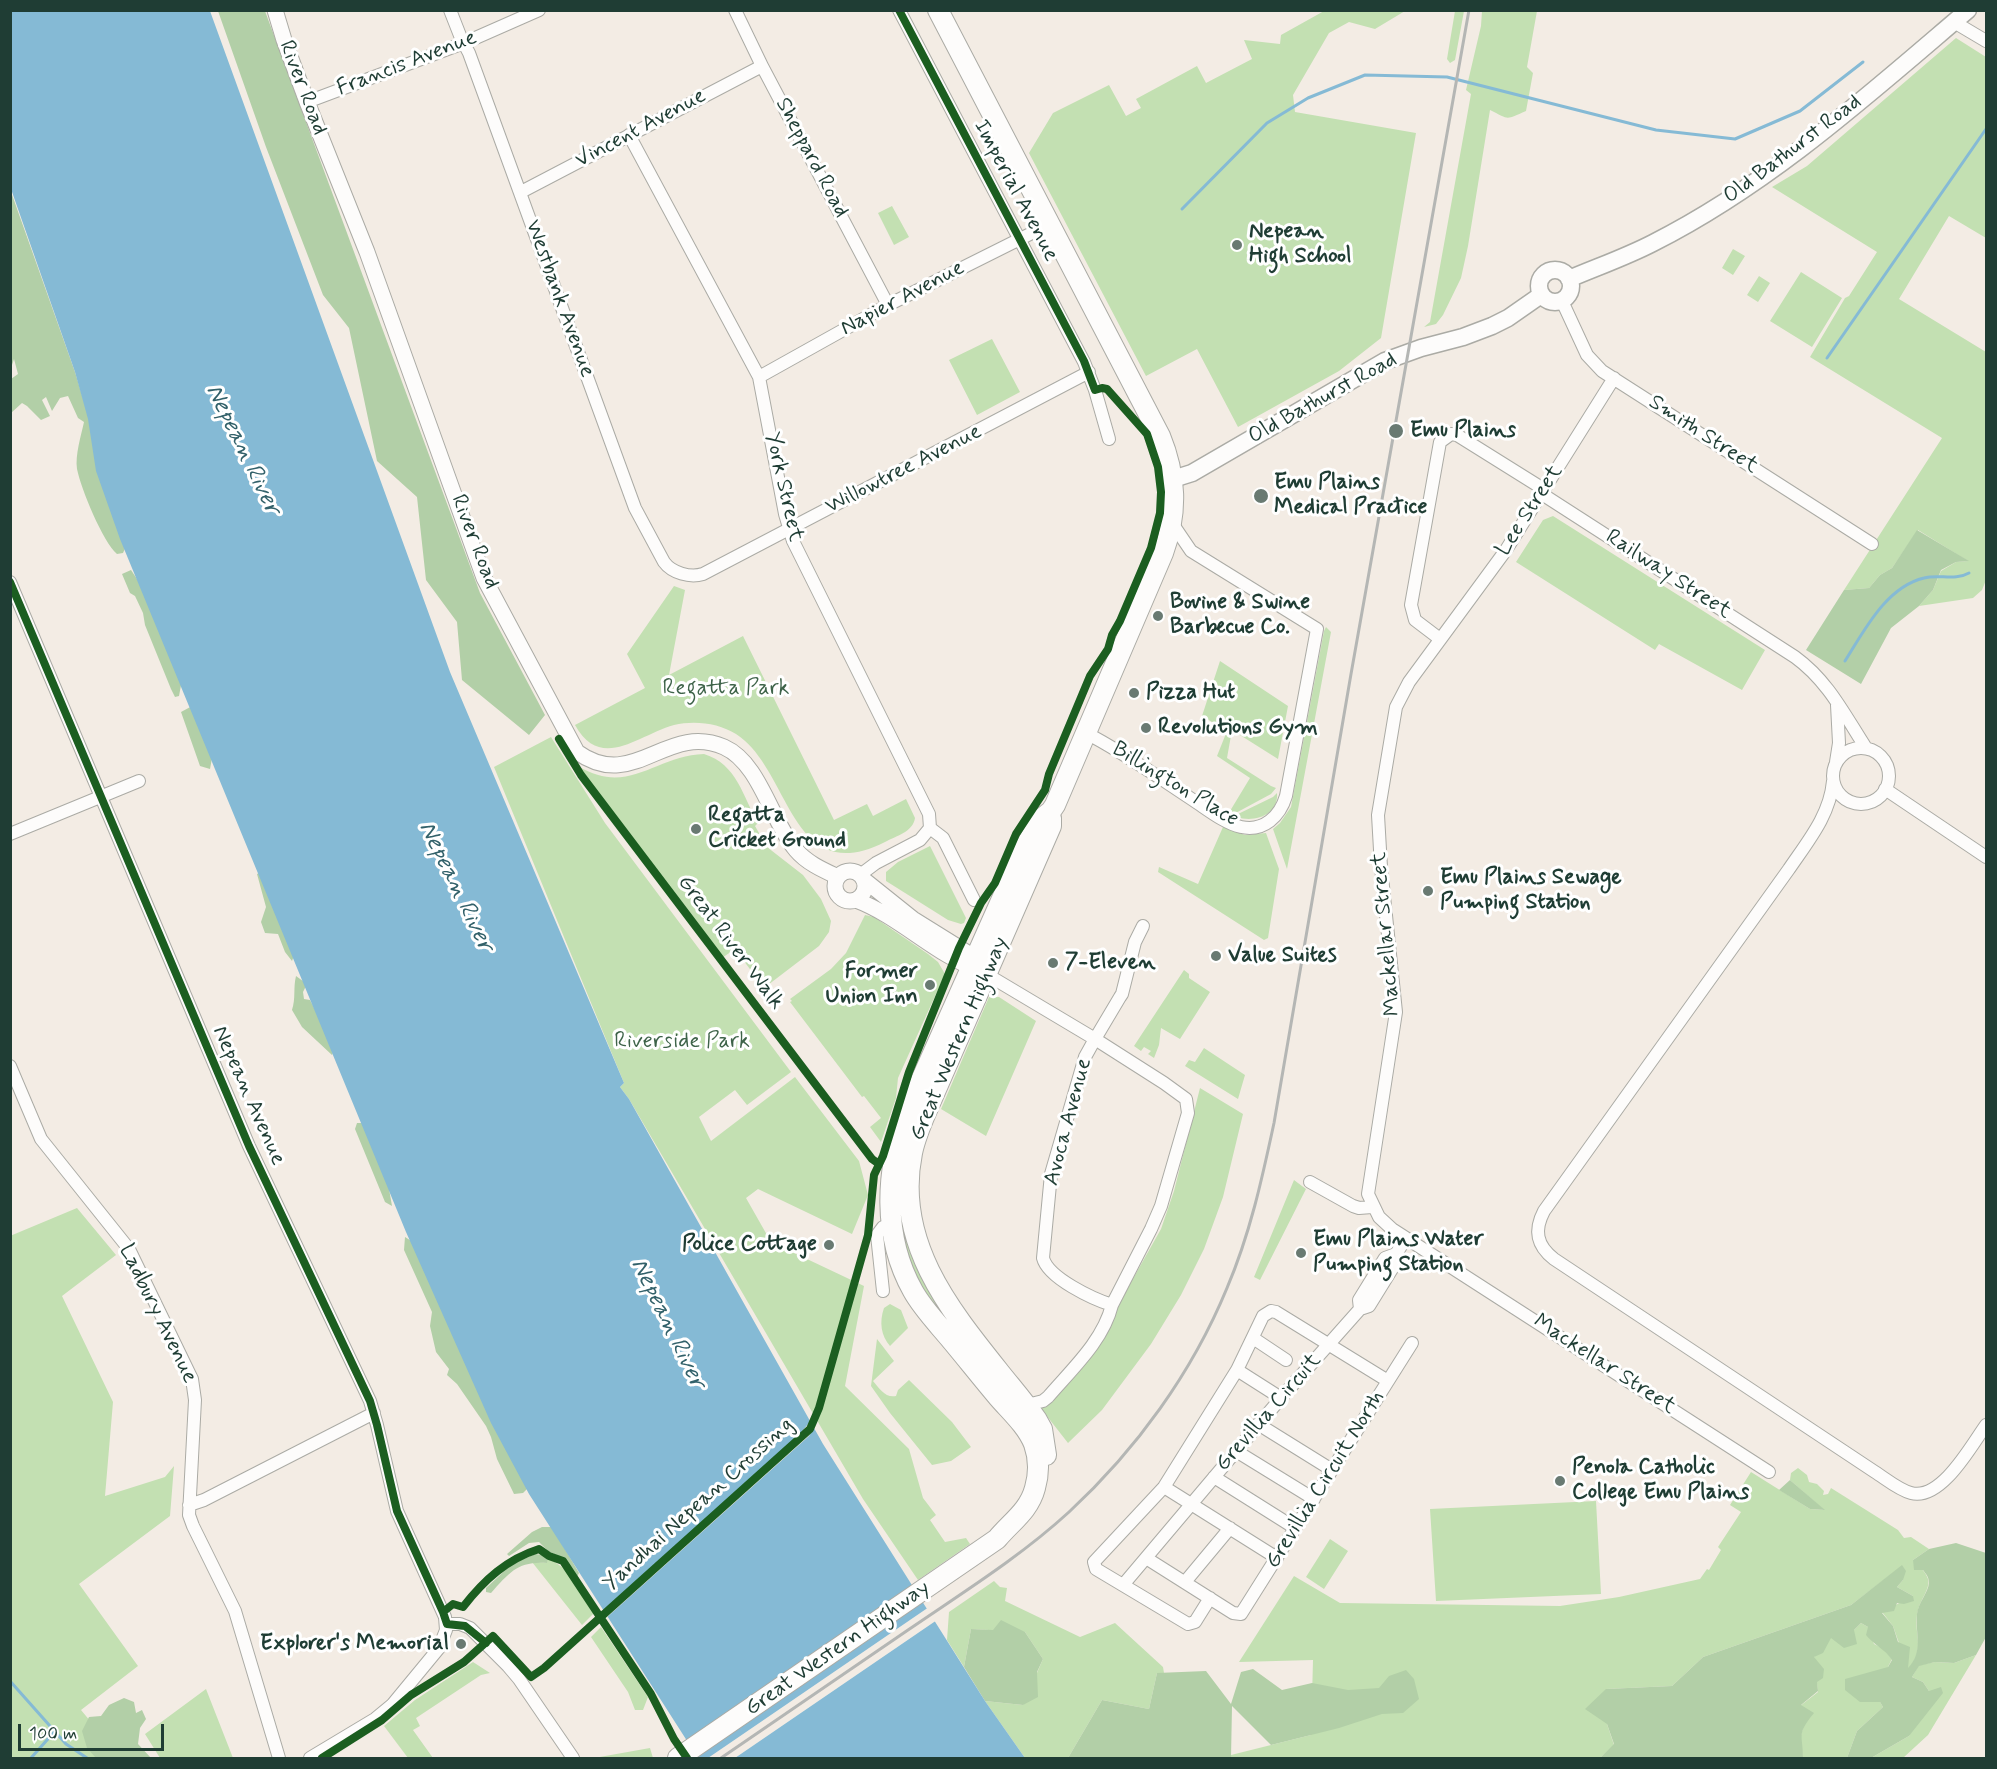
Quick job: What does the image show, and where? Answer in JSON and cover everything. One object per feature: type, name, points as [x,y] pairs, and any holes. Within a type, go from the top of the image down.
[{"type":"highway","name":"Great Western Highway","points":[[678,1758],[998,1539],[1019,1517],[1036,1487],[1038,1470],[1034,1445],[1026,1430],[914,1293],[900,1261],[891,1224],[891,1174],[898,1135],[977,967],[1051,826],[1051,811],[1163,553],[1172,523],[1173,479],[1160,436],[938,10]]},
{"type":"highway","name":"Great Western Highway","points":[[977,967],[912,1154],[910,1204],[916,1235],[926,1265],[941,1295],[1027,1405],[1042,1429],[1046,1450],[1046,1475],[1039,1498],[1030,1514],[1005,1537],[998,1539]]},
{"type":"main road","name":"Old Bathurst Road","points":[[1569,279],[1653,243],[1756,182],[1837,120],[1968,10]]},
{"type":"main road","points":[[1547,272],[1562,272],[1569,279],[1569,294],[1562,301],[1553,302],[1541,295],[1539,282],[1547,272]]},
{"type":"main road","name":"Old Bathurst Road","points":[[1173,479],[1192,473],[1385,361],[1492,326],[1541,295]]},
{"type":"street","name":"River Road","points":[[275,10],[307,102],[368,252],[484,578],[577,752],[594,762],[615,766],[631,764],[674,744],[687,741],[711,742],[726,748],[747,766],[795,849],[811,863],[838,878]]},
{"type":"street","name":"Westbank Avenue","points":[[450,10],[469,53],[521,192],[635,507],[666,565],[684,575]]},
{"type":"street","name":"Francis Avenue","points":[[307,102],[464,43],[539,10]]},
{"type":"street","name":"Sheppard Road","points":[[735,10],[762,66],[888,305]]},
{"type":"street","name":"Imperial Avenue","points":[[900,10],[1089,372],[1108,438]]},
{"type":"street","points":[[1954,22],[1986,42]]},
{"type":"street","name":"Vincent Avenue","points":[[521,192],[762,66]]},
{"type":"street","name":"York Street","points":[[629,135],[759,377],[789,529],[797,550],[929,814],[930,828],[943,838],[974,900]]},
{"type":"street","name":"Napier Avenue","points":[[759,377],[888,305],[1050,224]]},
{"type":"street","name":"Smith Street","points":[[1562,301],[1593,363],[1872,544]]},
{"type":"street","name":"Willowtree Avenue","points":[[684,575],[703,574],[1089,372]]},
{"type":"street","name":"Lee Street","points":[[1440,639],[1493,568],[1614,378]]},
{"type":"street","points":[[1440,639],[1415,620],[1411,605],[1440,442],[1451,434],[1457,435],[1543,492]]},
{"type":"street","name":"Railway Street","points":[[1543,492],[1813,670],[1866,748]]},
{"type":"street","points":[[1172,523],[1191,551]]},
{"type":"street","points":[[1163,553],[1191,551]]},
{"type":"street","name":"Billington Place","points":[[1086,733],[1231,823],[1247,828],[1266,824],[1280,812],[1286,796],[1317,628],[1191,551]]},
{"type":"street","name":"Nepean Avenue","points":[[10,582],[249,1146],[374,1413],[397,1511],[447,1624]]},
{"type":"street","name":"Mackellar Street","points":[[1440,639],[1400,697],[1394,717],[1379,803],[1381,867],[1396,1012],[1369,1183],[1368,1194],[1372,1207],[1384,1223],[1406,1238],[1769,1472]]},
{"type":"street","points":[[1837,704],[1839,742],[1831,797],[1826,812],[1790,869],[1544,1211],[1538,1227],[1539,1243],[1542,1249],[1554,1259],[1875,1472],[1911,1493],[1920,1494],[1939,1486],[1986,1425]]},
{"type":"street","points":[[1833,781],[1841,796],[1856,804],[1873,801],[1885,789],[1888,779],[1886,764],[1876,752],[1866,748],[1848,750],[1835,763]]},
{"type":"street","points":[[10,834],[139,781]]},
{"type":"street","points":[[1885,789],[1986,856]]},
{"type":"street","points":[[861,877],[876,863],[920,840],[930,828]]},
{"type":"street","points":[[977,967],[951,958],[874,906],[856,900],[846,901],[838,896],[835,887],[838,878],[846,872],[856,872],[977,967],[1095,1038],[1164,1083],[1186,1099],[1188,1113],[1161,1206],[1112,1305],[1108,1321],[1055,1390],[1043,1401],[1027,1405]]},
{"type":"street","points":[[856,900],[865,889],[861,877]]},
{"type":"street","name":"Avoca Avenue","points":[[1112,1305],[1094,1299],[1052,1273],[1045,1266],[1043,1258],[1051,1174],[1085,1057],[1122,994],[1135,942],[1143,926]]},
{"type":"street","name":"Ladbury Avenue","points":[[10,1066],[41,1139],[129,1250],[192,1379],[195,1400],[189,1505],[193,1526],[235,1611],[279,1758]]},
{"type":"street","points":[[1310,1182],[1347,1204],[1359,1208],[1372,1207]]},
{"type":"street","points":[[883,1291],[878,1235],[883,1227],[891,1224]]},
{"type":"street","name":"Grevillia Circuit","points":[[1124,1585],[1327,1345],[1360,1309],[1369,1306],[1395,1264],[1396,1254],[1406,1238]]},
{"type":"street","points":[[1146,1558],[1210,1598],[1195,1622],[1188,1624],[1096,1569],[1094,1562],[1164,1487],[1237,1370],[1263,1316],[1268,1312],[1276,1312],[1388,1381]]},
{"type":"street","points":[[1253,1338],[1286,1360]]},
{"type":"street","name":"Grevillia Circuit North","points":[[1210,1598],[1238,1615],[1244,1610],[1412,1343]]},
{"type":"street","points":[[1237,1370],[1281,1398]]},
{"type":"street","points":[[189,1505],[204,1500],[374,1413]]},
{"type":"street","points":[[1258,1424],[1332,1470]]},
{"type":"street","points":[[1236,1450],[1314,1499]]},
{"type":"street","points":[[1214,1477],[1295,1528]]},
{"type":"street","points":[[1164,1487],[1277,1558]]},
{"type":"street","points":[[1185,1582],[1230,1528]]},
{"type":"street","points":[[310,1758],[375,1719],[392,1705],[436,1652],[445,1636],[447,1624],[460,1624],[470,1628],[513,1672],[573,1758]]},
{"type":"green space","points":[[218,11],[265,11],[480,593],[545,715],[529,735],[462,680],[457,622],[426,580],[417,497],[377,461],[349,328],[323,295],[266,147]]},
{"type":"green space","name":"Nepean High School","points":[[1324,11],[1405,11],[1375,29],[1349,22],[1329,33],[1293,95],[1295,112],[1416,133],[1381,338],[1339,371],[1238,427],[1197,349],[1146,376],[1029,153],[1053,113],[1109,85],[1126,116],[1141,108],[1136,99],[1197,66],[1206,83],[1252,59],[1244,40],[1280,44],[1281,35]]},
{"type":"green space","points":[[1455,11],[1464,11],[1455,60],[1450,63],[1447,59]]},
{"type":"green space","points":[[1482,11],[1537,11],[1527,67],[1533,73],[1526,111],[1508,118],[1490,110],[1461,278],[1443,315],[1436,324],[1424,327],[1430,322],[1471,94],[1466,90],[1481,26]]},
{"type":"green space","points":[[1956,38],[1986,57],[1986,238],[1949,216],[1899,299],[1986,352],[1986,580],[1982,590],[1973,598],[1919,606],[1933,590],[1941,571],[1956,562],[1968,561],[1918,530],[1892,568],[1880,575],[1869,588],[1844,590],[1942,438],[1810,357],[1845,298],[1849,296],[1877,252],[1772,187],[1807,166]]},
{"type":"green space","points":[[10,189],[75,372],[127,544],[123,553],[117,554],[111,548],[83,489],[77,464],[84,422],[78,418],[68,396],[60,398],[52,411],[46,397],[42,400],[50,416],[41,420],[22,403],[11,413],[11,379],[18,374],[14,359],[10,371]]},
{"type":"green space","points":[[892,206],[909,237],[894,245],[878,213]]},
{"type":"green space","points":[[1733,249],[1745,256],[1733,275],[1722,268]]},
{"type":"green space","points":[[1801,272],[1842,298],[1812,347],[1770,321]]},
{"type":"green space","points":[[1759,276],[1770,283],[1758,302],[1747,295]]},
{"type":"green space","points":[[992,339],[1020,392],[977,415],[949,360]]},
{"type":"green space","points":[[1553,516],[1765,650],[1742,690],[1659,644],[1655,650],[1516,562],[1543,520]]},
{"type":"green space","points":[[1917,530],[1969,561],[1956,562],[1941,570],[1933,590],[1919,606],[1891,628],[1861,684],[1806,650],[1844,590],[1869,588],[1880,575],[1892,568]]},
{"type":"green space","points":[[131,570],[141,585],[182,680],[179,696],[175,697],[171,689],[145,625],[143,613],[135,596],[130,593],[122,574]]},
{"type":"green space","name":"Regatta Park","points":[[674,586],[685,590],[669,675],[743,636],[834,820],[867,804],[873,816],[906,799],[915,818],[911,827],[885,842],[854,853],[829,850],[811,838],[796,819],[754,751],[736,734],[714,725],[690,723],[674,725],[634,742],[608,748],[596,746],[585,739],[575,725],[645,688],[627,654]]},
{"type":"green space","points":[[1326,627],[1331,632],[1287,869],[1273,829],[1291,807]]},
{"type":"green space","points":[[1220,661],[1288,706],[1278,759],[1232,730],[1227,758],[1276,788],[1271,794],[1232,815],[1230,811],[1250,778],[1217,756],[1227,731],[1202,716]]},
{"type":"green space","points":[[194,705],[212,758],[210,769],[200,766],[181,712]]},
{"type":"green space","name":"Riverside Park","points":[[551,737],[605,823],[791,1072],[747,1105],[735,1090],[699,1117],[711,1141],[795,1077],[859,1161],[868,1195],[852,1234],[758,1189],[746,1198],[771,1242],[864,1286],[845,1386],[909,1449],[923,1498],[936,1515],[930,1520],[945,1542],[966,1538],[970,1544],[918,1580],[863,1499],[620,1087],[624,1083],[494,767]]},
{"type":"green space","name":"Regatta Park","points":[[704,754],[724,765],[732,773],[758,823],[755,826],[767,847],[803,875],[821,899],[831,921],[829,932],[819,946],[764,988],[735,949],[722,958],[578,766],[596,774],[612,777],[628,776],[687,756]]},
{"type":"green space","points":[[1277,793],[1274,807],[1264,816],[1251,819],[1237,817],[1238,814]]},
{"type":"green space","points":[[1223,827],[1245,835],[1266,833],[1279,869],[1268,938],[1264,940],[1158,872],[1159,867],[1198,884]]},
{"type":"green space","points":[[930,846],[966,918],[964,923],[948,920],[886,881],[886,872],[898,862]]},
{"type":"green space","points":[[261,872],[295,953],[292,961],[285,952],[278,934],[265,933],[261,922],[266,907],[257,874]]},
{"type":"green space","points":[[865,915],[874,917],[928,954],[938,962],[945,974],[898,1078],[896,1098],[881,1142],[870,1127],[881,1118],[864,1096],[862,1097],[790,1002],[792,1001],[790,999],[831,969],[846,953]]},
{"type":"green space","points":[[1184,970],[1189,974],[1189,978],[1210,992],[1180,1039],[1161,1028],[1159,1045],[1154,1058],[1148,1054],[1151,1051],[1144,1047],[1141,1051],[1134,1046]]},
{"type":"green space","points":[[296,976],[307,984],[303,992],[304,999],[310,1000],[335,1048],[332,1055],[302,1027],[292,1010]]},
{"type":"green space","points":[[989,997],[999,997],[1036,1021],[986,1136],[941,1109]]},
{"type":"green space","points":[[1204,1048],[1245,1075],[1238,1099],[1185,1066],[1189,1060],[1195,1062]]},
{"type":"green space","points":[[1200,1088],[1243,1114],[1223,1197],[1204,1249],[1181,1295],[1151,1344],[1102,1410],[1068,1443],[1039,1406],[1117,1307],[1161,1229],[1174,1191]]},
{"type":"green space","points":[[357,1123],[364,1123],[388,1183],[392,1206],[385,1202],[355,1129]]},
{"type":"green space","points":[[1294,1180],[1306,1189],[1260,1280],[1254,1277]]},
{"type":"green space","points":[[77,1208],[116,1255],[62,1296],[113,1402],[105,1496],[165,1477],[174,1466],[170,1516],[79,1584],[138,1666],[81,1710],[121,1758],[11,1758],[10,1236]]},
{"type":"green space","points":[[905,1215],[1016,1397],[917,1288],[894,1217]]},
{"type":"green space","points":[[405,1237],[413,1242],[530,1486],[523,1493],[514,1494],[497,1459],[486,1426],[457,1384],[447,1375],[449,1369],[436,1352],[430,1326],[432,1312],[404,1250]]},
{"type":"green space","points":[[890,1304],[901,1310],[908,1328],[890,1346],[881,1324],[884,1308]]},
{"type":"green space","points":[[877,1339],[894,1361],[873,1381],[878,1387],[886,1394],[896,1396],[898,1390],[909,1380],[952,1422],[971,1447],[951,1461],[932,1465],[871,1386]]},
{"type":"green space","points":[[1798,1468],[1807,1475],[1809,1482],[1817,1484],[1824,1491],[1823,1495],[1828,1494],[1831,1488],[1898,1530],[1904,1538],[1911,1537],[1929,1549],[1913,1560],[1926,1574],[1929,1582],[1919,1606],[1917,1618],[1917,1655],[1908,1669],[1893,1626],[1882,1612],[1913,1596],[1897,1587],[1903,1580],[1902,1566],[1851,1605],[1703,1657],[1672,1686],[1606,1689],[1607,1724],[1614,1745],[1600,1758],[1231,1758],[1231,1755],[1311,1735],[1313,1660],[1239,1662],[1294,1576],[1340,1603],[1560,1606],[1619,1597],[1700,1579],[1707,1569],[1709,1570],[1721,1550],[1718,1547],[1741,1512],[1730,1505],[1751,1472],[1810,1509],[1824,1510],[1790,1480],[1791,1473]]},
{"type":"green space","points":[[1790,1480],[1825,1510],[1810,1509],[1779,1490]]},
{"type":"green space","points":[[1596,1501],[1601,1594],[1436,1601],[1430,1509]]},
{"type":"green space","points":[[542,1527],[552,1527],[579,1573],[577,1577],[565,1559],[548,1551],[539,1542],[529,1543],[509,1556],[507,1554],[532,1532]]},
{"type":"green space","points":[[1330,1539],[1348,1551],[1324,1589],[1306,1577]]},
{"type":"green space","points":[[1956,1543],[1986,1553],[1986,1637],[1976,1655],[1954,1663],[1935,1662],[1919,1666],[1912,1677],[1923,1682],[1929,1691],[1941,1687],[1943,1693],[1909,1736],[1871,1758],[1847,1758],[1857,1731],[1883,1707],[1880,1702],[1860,1702],[1845,1690],[1845,1679],[1888,1667],[1892,1660],[1866,1635],[1868,1627],[1861,1623],[1854,1630],[1857,1644],[1844,1648],[1831,1638],[1823,1653],[1814,1657],[1824,1669],[1823,1678],[1817,1682],[1818,1691],[1801,1705],[1814,1713],[1803,1731],[1803,1758],[1600,1758],[1614,1744],[1607,1724],[1585,1709],[1606,1689],[1672,1686],[1703,1657],[1851,1605],[1902,1565],[1906,1571],[1897,1587],[1913,1596],[1914,1601],[1904,1604],[1897,1603],[1894,1611],[1882,1613],[1893,1626],[1898,1642],[1910,1647],[1908,1668],[1916,1655],[1917,1614],[1929,1583],[1923,1570],[1914,1570],[1913,1560],[1929,1549]]},
{"type":"green space","points":[[536,1554],[548,1556],[547,1563],[529,1564],[515,1569],[491,1593],[486,1592],[486,1588],[513,1563]]},
{"type":"green space","points":[[547,1558],[569,1574],[594,1613],[582,1625],[532,1562],[547,1563]]},
{"type":"green space","points":[[994,1581],[1000,1587],[1007,1588],[1005,1601],[1080,1637],[1115,1623],[1163,1667],[1164,1673],[1157,1673],[1149,1709],[1102,1700],[1068,1758],[1025,1758],[985,1701],[1023,1705],[1043,1659],[1025,1632],[971,1629],[964,1667],[947,1640],[949,1612]]},
{"type":"green space","points":[[1001,1620],[1025,1632],[1043,1659],[1037,1672],[1038,1697],[1023,1705],[985,1701],[964,1667],[971,1629],[993,1630]]},
{"type":"green space","points":[[1861,1623],[1868,1627],[1874,1644],[1884,1649],[1892,1659],[1870,1702],[1880,1702],[1883,1707],[1857,1731],[1847,1758],[1803,1758],[1800,1740],[1803,1727],[1800,1706],[1818,1692],[1814,1657],[1831,1637],[1854,1630]]},
{"type":"green space","points":[[601,1627],[648,1697],[643,1710],[635,1710],[628,1692],[591,1637]]},
{"type":"green space","points":[[1976,1655],[1928,1735],[1903,1758],[1871,1758],[1909,1736],[1929,1691],[1923,1682],[1912,1677],[1919,1665],[1935,1662],[1954,1663]]},
{"type":"green space","points":[[473,1662],[490,1673],[481,1675],[416,1718],[420,1726],[413,1730],[433,1758],[408,1758],[384,1726],[415,1700]]},
{"type":"green space","points":[[1253,1669],[1282,1690],[1312,1683],[1348,1690],[1379,1688],[1389,1676],[1406,1670],[1414,1679],[1419,1699],[1403,1713],[1382,1714],[1339,1728],[1271,1745],[1232,1706],[1231,1758],[1068,1758],[1102,1700],[1149,1709],[1157,1673],[1206,1671],[1231,1704],[1241,1672]]},
{"type":"green space","points":[[206,1689],[233,1758],[160,1758],[145,1734]]},
{"type":"green space","points":[[124,1698],[134,1702],[136,1713],[142,1710],[146,1719],[140,1728],[138,1744],[151,1758],[96,1758],[87,1748],[82,1731],[89,1717],[101,1716],[109,1705]]},
{"type":"green space","points":[[650,1748],[653,1758],[594,1758]]},
{"type":"water","name":"Nepean River","points":[[10,11],[210,11],[450,672],[624,1083],[620,1087],[629,1099],[823,1444],[985,1701],[1025,1758],[698,1758],[529,1494],[491,1423],[406,1232],[120,539],[96,471],[88,419],[75,372],[11,189]]},
{"type":"pier","points":[[812,1419],[816,1426],[809,1436],[605,1619],[601,1613],[800,1434]]},
{"type":"pier","points":[[929,1607],[937,1620],[735,1758],[708,1758]]},
{"type":"waterway","points":[[1182,209],[1267,123],[1308,98],[1365,75],[1447,77],[1656,130],[1735,139],[1800,111],[1863,62]]},
{"type":"waterway","points":[[1827,358],[1986,129]]},
{"type":"waterway","points":[[1845,661],[1877,612],[1898,591],[1924,578],[1958,577],[1969,573]]},
{"type":"waterway","points":[[10,1681],[66,1744],[87,1758]]},
{"type":"waterway","points":[[31,1758],[55,1731]]},
{"type":"railway","points":[[721,1758],[990,1574],[1069,1512],[1117,1463],[1160,1409],[1197,1350],[1227,1288],[1249,1227],[1274,1123],[1469,10]]},
{"type":"cycle path","name":"Yandhai Nepean Crossing","points":[[322,1758],[382,1720],[411,1695],[464,1662],[493,1636],[531,1677],[544,1668],[810,1429],[819,1408],[868,1235],[874,1175],[883,1156],[909,1072],[959,948],[981,903],[995,883],[1016,834],[1045,790],[1049,774],[1090,676],[1108,649],[1112,635],[1151,548],[1160,513],[1161,492],[1158,467],[1147,434],[1107,389],[1095,390],[1084,361],[899,10]]},
{"type":"cycle path","points":[[10,582],[249,1146],[370,1401],[397,1511],[447,1624],[465,1626],[486,1643]]},
{"type":"cycle path","name":"Great River Walk","points":[[559,739],[581,775],[872,1159],[879,1164]]},
{"type":"cycle path","points":[[443,1612],[453,1604],[463,1607],[497,1572],[527,1553],[539,1549],[563,1561],[651,1694],[674,1739],[687,1758]]},
{"type":"place","name":"Nepean High School","points":[[1237,245]]},
{"type":"place","name":"Emu Plains","points":[[1396,431]]},
{"type":"place","name":"Emu Plains Medical Practice","points":[[1261,496]]},
{"type":"place","name":"Bovine & Swine Barbecue Co.","points":[[1158,616]]},
{"type":"place","name":"Pizza Hut","points":[[1134,693]]},
{"type":"place","name":"Revolutions Gym","points":[[1146,728]]},
{"type":"place","name":"Regatta Cricket Ground","points":[[696,829]]},
{"type":"place","name":"Emu Plains Sewage Pumping Station","points":[[1428,891]]},
{"type":"place","name":"Value Suites","points":[[1216,956]]},
{"type":"place","name":"7-Eleven","points":[[1053,963]]},
{"type":"place","name":"Former Union Inn","points":[[930,985]]},
{"type":"place","name":"Police Cottage","points":[[829,1245]]},
{"type":"place","name":"Emu Plains Water Pumping Station","points":[[1301,1253]]},
{"type":"place","name":"Penola Catholic College Emu Plains","points":[[1560,1481]]},
{"type":"place","name":"Explorer's Memorial","points":[[461,1644]]}]
